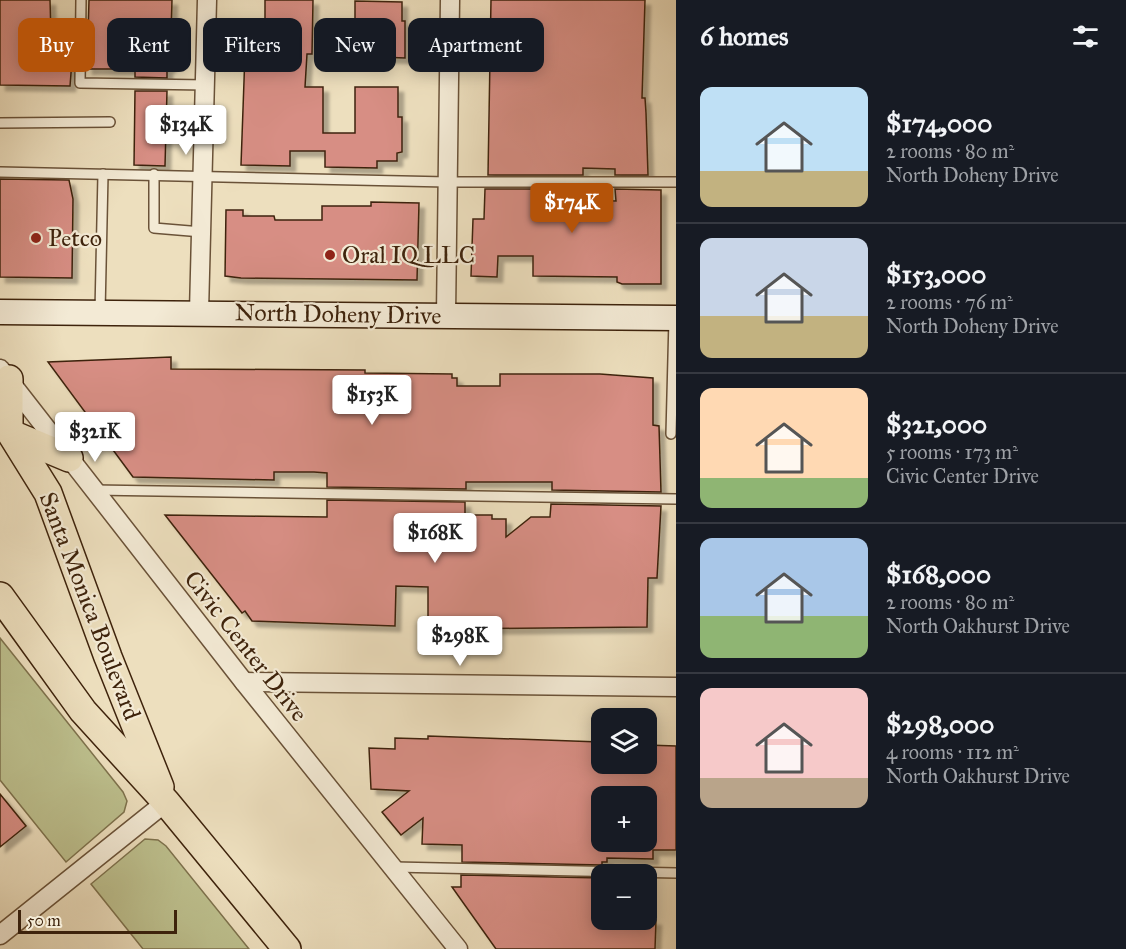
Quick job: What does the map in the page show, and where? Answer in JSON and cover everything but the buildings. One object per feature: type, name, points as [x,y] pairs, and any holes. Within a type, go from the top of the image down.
[{"type":"main road","name":"North Doheny Drive","points":[[0,312],[675,318]]},
{"type":"main road","points":[[4,374],[8,426],[69,458]]},
{"type":"main road","name":"Santa Monica Boulevard","points":[[8,426],[48,493],[108,657],[166,802]]},
{"type":"main road","name":"Santa Monica Boulevard","points":[[0,596],[83,711],[166,802],[287,949]]},
{"type":"street","points":[[199,312],[207,0]]},
{"type":"street","points":[[446,315],[450,0]]},
{"type":"street","name":"Civic Center Drive","points":[[4,374],[244,682],[458,949]]},
{"type":"street","points":[[244,682],[676,687]]},
{"type":"street","points":[[0,935],[166,802]]},
{"type":"lane","points":[[81,0],[80,83],[206,85]]},
{"type":"lane","points":[[0,123],[110,122]]},
{"type":"lane","points":[[0,172],[447,182],[676,182]]},
{"type":"lane","points":[[100,312],[103,174]]},
{"type":"lane","points":[[154,174],[154,228],[202,232]]},
{"type":"lane","points":[[671,434],[675,318]]},
{"type":"lane","points":[[93,490],[676,499]]},
{"type":"lane","points":[[392,867],[676,873]]},
{"type":"green space","points":[[0,638],[123,792],[127,801],[124,812],[66,862],[0,780]]},
{"type":"green space","points":[[145,839],[158,840],[166,846],[249,949],[143,949],[91,884]]},
{"type":"place","name":"Petco","points":[[36,238]]},
{"type":"place","name":"Oral IQ LLC","points":[[330,255]]}]
